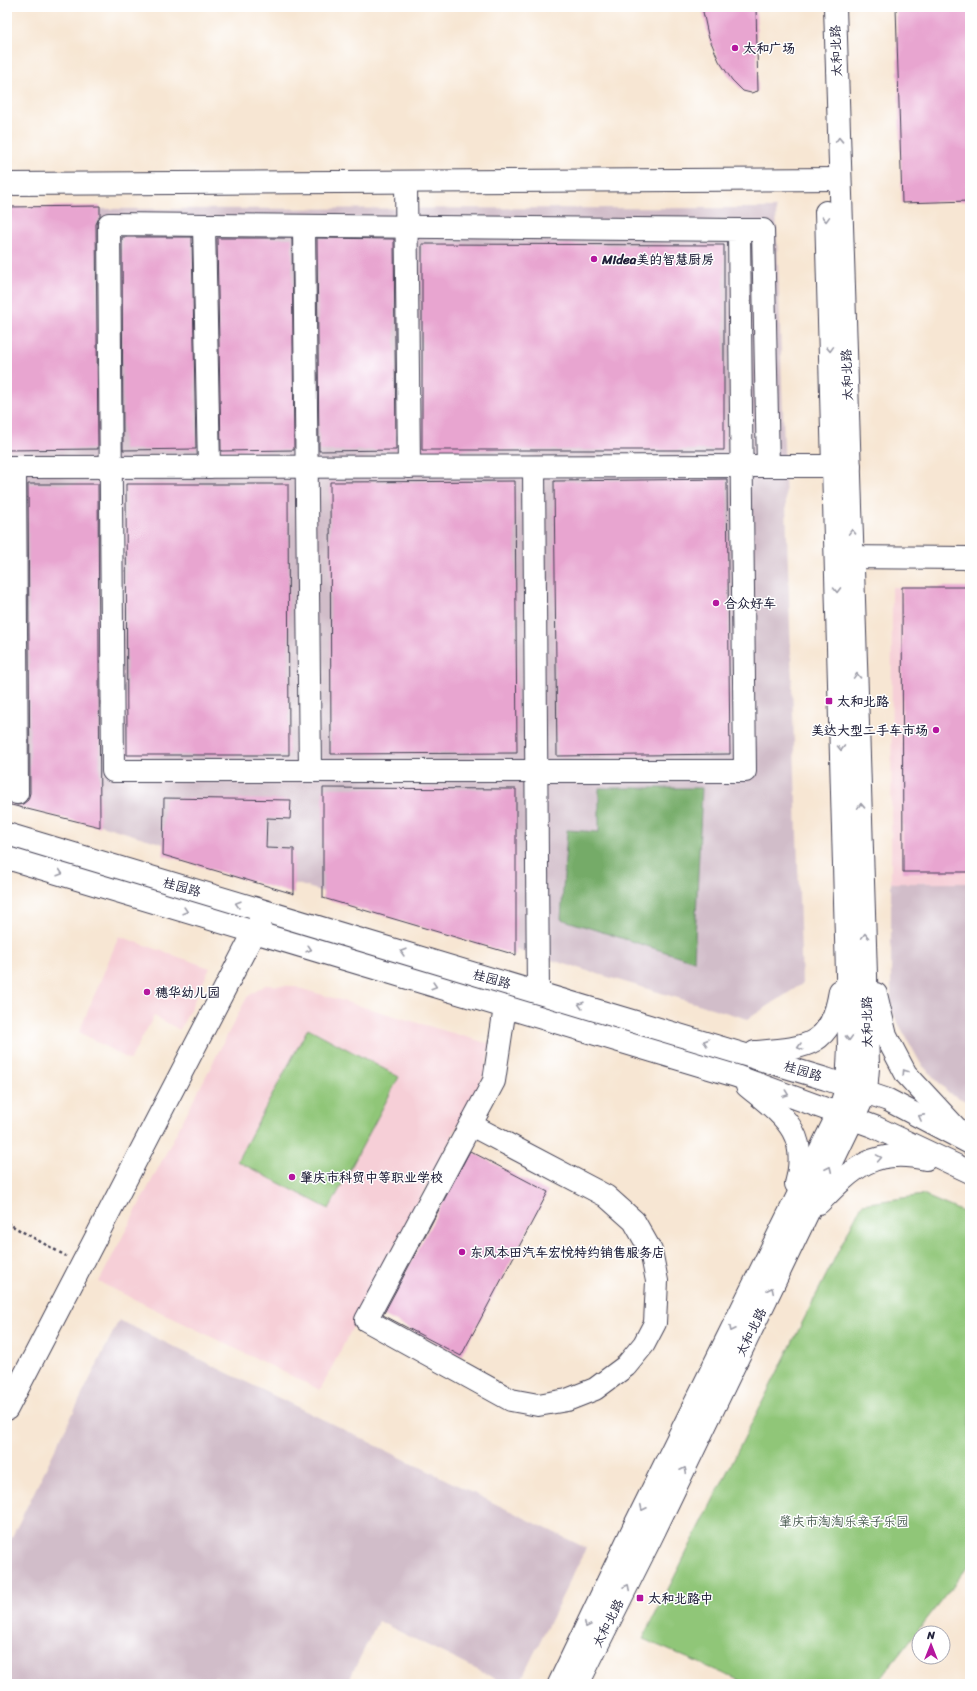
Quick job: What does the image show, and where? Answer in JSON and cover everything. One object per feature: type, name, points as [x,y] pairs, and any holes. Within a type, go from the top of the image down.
[{"type":"main road","name":"太和北路","points":[[820,7],[833,179]]},
{"type":"main road","name":"太和北路","points":[[835,7],[833,179],[844,557],[846,957],[849,1059],[857,1089]]},
{"type":"main road","points":[[7,184],[833,179]]},
{"type":"main road","points":[[406,182],[409,467]]},
{"type":"main road","points":[[739,230],[745,771],[113,771],[109,224],[763,230],[768,466]]},
{"type":"main road","points":[[204,225],[209,467]]},
{"type":"main road","points":[[304,226],[310,771]]},
{"type":"main road","points":[[17,793],[11,467],[842,466]]},
{"type":"main road","points":[[534,467],[538,992]]},
{"type":"main road","name":"太和北路","points":[[559,1684],[796,1217],[868,1068],[866,975],[844,557]]},
{"type":"main road","points":[[844,557],[970,558]]},
{"type":"main road","points":[[7,823],[42,846]]},
{"type":"main road","name":"桂园路","points":[[7,834],[42,846],[743,1053],[857,1089],[900,1105],[969,1142]]},
{"type":"main road","points":[[12,861],[736,1076],[846,1116],[962,1169]]},
{"type":"main road","points":[[7,1409],[264,911]]},
{"type":"main road","points":[[743,1053],[803,1047],[818,1039],[828,1029],[837,1012],[846,957]]},
{"type":"main road","points":[[866,975],[876,991],[886,1036],[906,1074],[969,1142]]},
{"type":"main road","points":[[471,1125],[606,1196],[634,1221],[650,1251],[656,1281],[655,1323],[644,1344],[626,1366],[596,1389],[567,1400],[538,1405],[511,1400],[366,1320],[494,1081],[505,1007]]},
{"type":"main road","points":[[736,1076],[780,1114],[796,1137],[801,1151],[801,1167],[796,1217]]},
{"type":"main road","points":[[796,1217],[847,1174],[872,1159],[897,1155],[912,1156],[962,1169]]},
{"type":"main road","name":"太和北路","points":[[578,1684],[651,1538],[796,1217]]},
{"type":"path","points":[[7,1223],[81,1265]]},
{"type":"shaded area","points":[[776,208],[802,984],[748,1019],[7,797],[7,209]]},
{"type":"shaded area","name":"美达大型二手车市场","points":[[892,587],[970,587],[970,883],[891,883]]},
{"type":"shaded area","points":[[891,883],[970,883],[970,1103],[949,1093],[921,1064],[891,1010]]},
{"type":"shaded area","name":"穗华幼儿园","points":[[119,936],[210,968],[180,1030],[154,1016],[130,1060],[79,1032]]},
{"type":"shaded area","name":"肇庆市科贸中等职业学校","points":[[265,985],[292,986],[490,1044],[485,1073],[320,1390],[99,1282],[247,997]]},
{"type":"shaded area","points":[[119,1320],[586,1548],[519,1684],[506,1684],[378,1621],[347,1684],[229,1684],[215,1677],[211,1684],[7,1684],[7,1547]]},
{"type":"green space","points":[[599,788],[702,788],[694,961],[561,919],[567,830],[599,832]]},
{"type":"green space","points":[[308,1028],[399,1077],[329,1209],[237,1161]]},
{"type":"green space","name":"肇庆市淘淘乐亲子乐园","points":[[923,1195],[970,1215],[970,1564],[922,1625],[911,1625],[911,1639],[876,1684],[748,1684],[643,1639],[862,1204]]},
{"type":"building","name":"太和广场","points":[[702,7],[756,7],[758,91],[751,93],[743,91],[732,80],[719,61],[708,35]]},
{"type":"building","points":[[896,7],[970,7],[970,201],[902,203]]},
{"type":"building","points":[[100,206],[100,216],[96,224],[98,449],[7,450],[7,207]]},
{"type":"building","points":[[122,237],[192,237],[196,449],[123,450]]},
{"type":"building","points":[[217,238],[292,238],[294,450],[221,451]]},
{"type":"building","points":[[317,238],[394,239],[396,450],[319,451]]},
{"type":"building","points":[[422,244],[724,245],[724,450],[422,450]]},
{"type":"building","points":[[727,479],[730,754],[557,756],[554,481]]},
{"type":"building","points":[[515,481],[517,753],[331,754],[330,482]]},
{"type":"building","points":[[28,484],[98,484],[100,827],[7,804],[7,800],[17,805],[23,804],[28,800],[30,793]]},
{"type":"building","points":[[126,484],[288,484],[289,755],[127,755]]},
{"type":"building","name":"美达大型二手车市场","points":[[902,587],[970,587],[970,872],[903,872]]},
{"type":"building","points":[[323,788],[516,789],[516,955],[323,898]]},
{"type":"building","points":[[164,798],[291,800],[290,819],[267,818],[266,848],[294,849],[294,894],[163,855]]},
{"type":"building","name":"东风本田汽车宏悦特约销售服务店","points":[[470,1151],[548,1192],[461,1356],[383,1315]]},
{"type":"place","name":"太和广场","points":[[735,48]]},
{"type":"place","name":"Midea美的智慧厨房","points":[[594,259]]},
{"type":"place","name":"合众好车","points":[[716,603]]},
{"type":"place","name":"太和北路","points":[[829,701]]},
{"type":"place","name":"美达大型二手车市场","points":[[936,730]]},
{"type":"place","name":"穗华幼儿园","points":[[147,992]]},
{"type":"place","name":"肇庆市科贸中等职业学校","points":[[292,1177]]},
{"type":"place","name":"东风本田汽车宏悦特约销售服务店","points":[[462,1252]]},
{"type":"place","name":"太和北路中","points":[[640,1598]]}]
